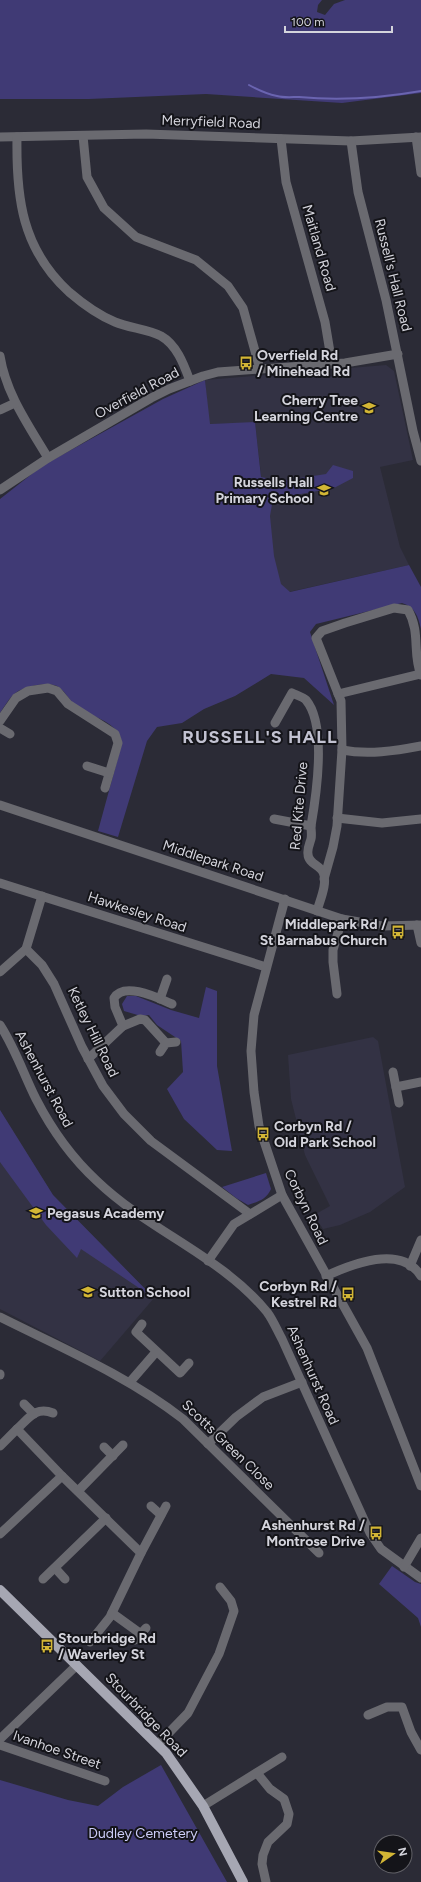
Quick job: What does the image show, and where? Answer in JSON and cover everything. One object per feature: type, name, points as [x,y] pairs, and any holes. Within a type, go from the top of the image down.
[{"type":"main road","name":"Stourbridge Road","points":[[0,1590],[158,1744],[180,1771],[203,1806],[243,1882]]},
{"type":"street","name":"Merryfield Road","points":[[0,137],[146,134],[351,141],[418,137]]},
{"type":"street","points":[[82,136],[87,177],[104,208],[136,237],[196,260],[228,286],[243,308],[260,369]]},
{"type":"street","points":[[17,137],[16,172],[19,196],[30,239],[38,255],[63,286],[94,311],[114,321],[160,336],[168,341],[183,363],[190,381]]},
{"type":"street","points":[[418,137],[421,173]]},
{"type":"street","name":"Maitland Road","points":[[281,139],[286,182],[325,322],[332,364]]},
{"type":"street","name":"Russell's Hall Road","points":[[351,141],[358,192],[386,300],[413,433],[421,461]]},
{"type":"street","name":"Overfield Road","points":[[0,490],[48,458],[151,398],[190,381],[218,372],[332,364],[398,354]]},
{"type":"street","points":[[0,356],[3,373],[15,403],[48,458]]},
{"type":"street","points":[[0,410],[15,403]]},
{"type":"street","points":[[317,911],[324,879],[334,847],[342,750],[341,701],[338,694],[317,643],[316,638],[318,634],[329,628],[394,608],[408,610],[414,619],[418,643],[418,663],[421,674],[338,694]]},
{"type":"street","points":[[0,721],[16,698],[28,691],[48,688],[57,691],[68,704],[115,734],[118,743],[104,788]]},
{"type":"street","name":"Red Kite Drive","points":[[274,723],[292,693],[305,700],[313,715],[318,738],[318,771],[315,809],[307,854],[323,872],[324,879]]},
{"type":"street","points":[[0,728],[10,734]]},
{"type":"street","points":[[342,750],[354,752],[390,751],[421,746]]},
{"type":"street","points":[[87,766],[109,773]]},
{"type":"street","name":"Middlepark Road","points":[[0,805],[342,919],[382,926],[419,925]]},
{"type":"street","points":[[337,818],[382,823],[421,819]]},
{"type":"street","points":[[274,819],[312,826]]},
{"type":"street","name":"Hawkesley Road","points":[[0,883],[266,967]]},
{"type":"street","points":[[0,972],[26,949],[42,896]]},
{"type":"street","name":"Corbyn Road","points":[[285,899],[254,1015],[251,1051],[254,1092],[259,1126],[282,1195],[326,1276],[356,1327],[374,1363],[421,1486]]},
{"type":"street","points":[[337,994],[333,950],[342,919]]},
{"type":"street","points":[[419,925],[421,943]]},
{"type":"street","name":"Ketley Hill Road","points":[[26,949],[42,965],[54,984],[88,1059],[103,1086],[124,1114],[146,1136],[250,1214]]},
{"type":"street","points":[[160,999],[168,980]]},
{"type":"street","points":[[124,1026],[115,1007],[114,998],[117,994],[128,989],[172,1004]]},
{"type":"street","points":[[88,1059],[124,1026],[140,1019],[145,1020],[166,1043]]},
{"type":"street","name":"Ashenhurst Road","points":[[0,1025],[52,1127],[73,1157],[97,1182],[126,1205],[208,1261],[237,1284],[268,1313],[282,1338],[328,1444],[370,1533],[381,1549],[421,1578]]},
{"type":"street","points":[[166,1043],[176,1042]]},
{"type":"street","points":[[160,1052],[166,1043]]},
{"type":"street","points":[[393,1072],[399,1103]]},
{"type":"street","points":[[396,1087],[421,1082]]},
{"type":"street","points":[[208,1261],[234,1224],[282,1195]]},
{"type":"street","points":[[410,1266],[421,1240]]},
{"type":"street","points":[[326,1276],[350,1265],[378,1259],[403,1261],[421,1276]]},
{"type":"street","name":"Scotts Green Close","points":[[0,1317],[130,1382],[151,1395],[183,1419],[319,1553]]},
{"type":"street","points":[[142,1324],[136,1332],[180,1373],[189,1363]]},
{"type":"street","points":[[130,1382],[156,1352]]},
{"type":"street","points":[[208,1444],[236,1416],[263,1397],[302,1382]]},
{"type":"street","points":[[24,1404],[34,1414]]},
{"type":"street","points":[[0,1446],[34,1414],[44,1410],[53,1413]]},
{"type":"street","points":[[17,1429],[62,1476],[141,1553]]},
{"type":"street","points":[[78,1491],[123,1446]]},
{"type":"street","points":[[104,1447],[113,1456]]},
{"type":"street","points":[[0,1534],[62,1476]]},
{"type":"street","points":[[151,1506],[161,1515]]},
{"type":"street","points":[[90,1642],[94,1630],[112,1613],[166,1506]]},
{"type":"street","points":[[43,1579],[106,1518]]},
{"type":"street","points":[[404,1567],[421,1538]]},
{"type":"street","points":[[55,1568],[65,1579]]},
{"type":"street","points":[[158,1744],[188,1713],[219,1654],[234,1611],[232,1601],[220,1587]]},
{"type":"street","points":[[112,1613],[141,1634]]},
{"type":"street","points":[[0,1739],[76,1665]]},
{"type":"street","points":[[368,1716],[387,1707],[402,1707],[410,1732],[421,1750]]},
{"type":"street","name":"Ivanhoe Street","points":[[0,1745],[105,1781]]},
{"type":"street","points":[[203,1806],[282,1757]]},
{"type":"street","points":[[257,1773],[270,1789],[284,1799],[289,1814],[287,1824],[268,1842],[263,1855],[262,1864],[266,1882]]},
{"type":"shaded area","name":"Russells Hall Primary School","points":[[386,365],[394,371],[413,460],[380,467],[400,547],[409,565],[275,595],[255,423],[209,424],[205,380]]},
{"type":"shaded area","points":[[373,1037],[378,1041],[405,1187],[370,1212],[340,1225],[323,1229],[314,1215],[330,1206],[305,1155],[291,1099],[288,1055]]},
{"type":"shaded area","points":[[0,1110],[53,1195],[154,1298],[100,1361],[0,1309]]},
{"type":"green space","points":[[0,0],[322,0],[318,5],[317,12],[325,15],[334,4],[345,0],[421,0],[421,93],[342,103],[206,94],[89,99],[0,99]]},
{"type":"green space","points":[[205,380],[210,424],[255,422],[261,477],[281,481],[326,474],[333,465],[353,471],[353,478],[334,488],[273,499],[270,516],[274,556],[281,584],[290,592],[409,565],[421,587],[421,629],[419,620],[413,610],[402,603],[316,624],[310,632],[334,705],[304,678],[271,674],[235,696],[204,709],[182,723],[157,727],[147,741],[118,837],[98,831],[122,743],[117,731],[108,723],[76,706],[57,686],[47,684],[27,687],[16,692],[9,699],[0,713],[0,499],[42,466],[163,399]]},
{"type":"green space","points":[[206,987],[217,991],[217,1066],[232,1151],[217,1150],[184,1119],[167,1089],[183,1072],[181,1041],[157,1025],[149,1015],[141,1016],[124,1011],[122,1004],[127,996],[136,996],[171,1010],[199,1018]]},
{"type":"green space","points":[[0,1110],[53,1195],[154,1298],[81,1249],[77,1258],[46,1225],[0,1162]]},
{"type":"green space","points":[[266,1173],[271,1189],[269,1193],[262,1200],[248,1205],[222,1187]]},
{"type":"green space","points":[[392,1566],[415,1582],[421,1584],[421,1627],[418,1618],[379,1584]]},
{"type":"green space","name":"Dudley Cemetery","points":[[161,1765],[227,1882],[0,1882],[0,1780],[68,1800],[98,1806],[123,1787]]},
{"type":"waterway","points":[[249,85],[266,93],[280,97],[330,99],[360,98],[421,91]]},
{"type":"place","name":"Overfield Rd / Minehead Rd","points":[[246,363]]},
{"type":"place","name":"Cherry Tree Learning Centre","points":[[369,408]]},
{"type":"place","name":"Russells Hall Primary School","points":[[324,490]]},
{"type":"place","name":"Middlepark Rd / St Barnabus Church","points":[[398,932]]},
{"type":"place","name":"Corbyn Rd / Old Park School","points":[[263,1134]]},
{"type":"place","name":"Pegasus Academy","points":[[36,1213]]},
{"type":"place","name":"Sutton School","points":[[88,1292]]},
{"type":"place","name":"Corbyn Rd / Kestrel Rd","points":[[348,1294]]},
{"type":"place","name":"Ashenhurst Rd / Montrose Drive","points":[[376,1533]]},
{"type":"place","name":"Stourbridge Rd / Waverley St","points":[[47,1646]]},
{"type":"district","name":"RUSSELL'S HALL","points":[[260,737]]}]
